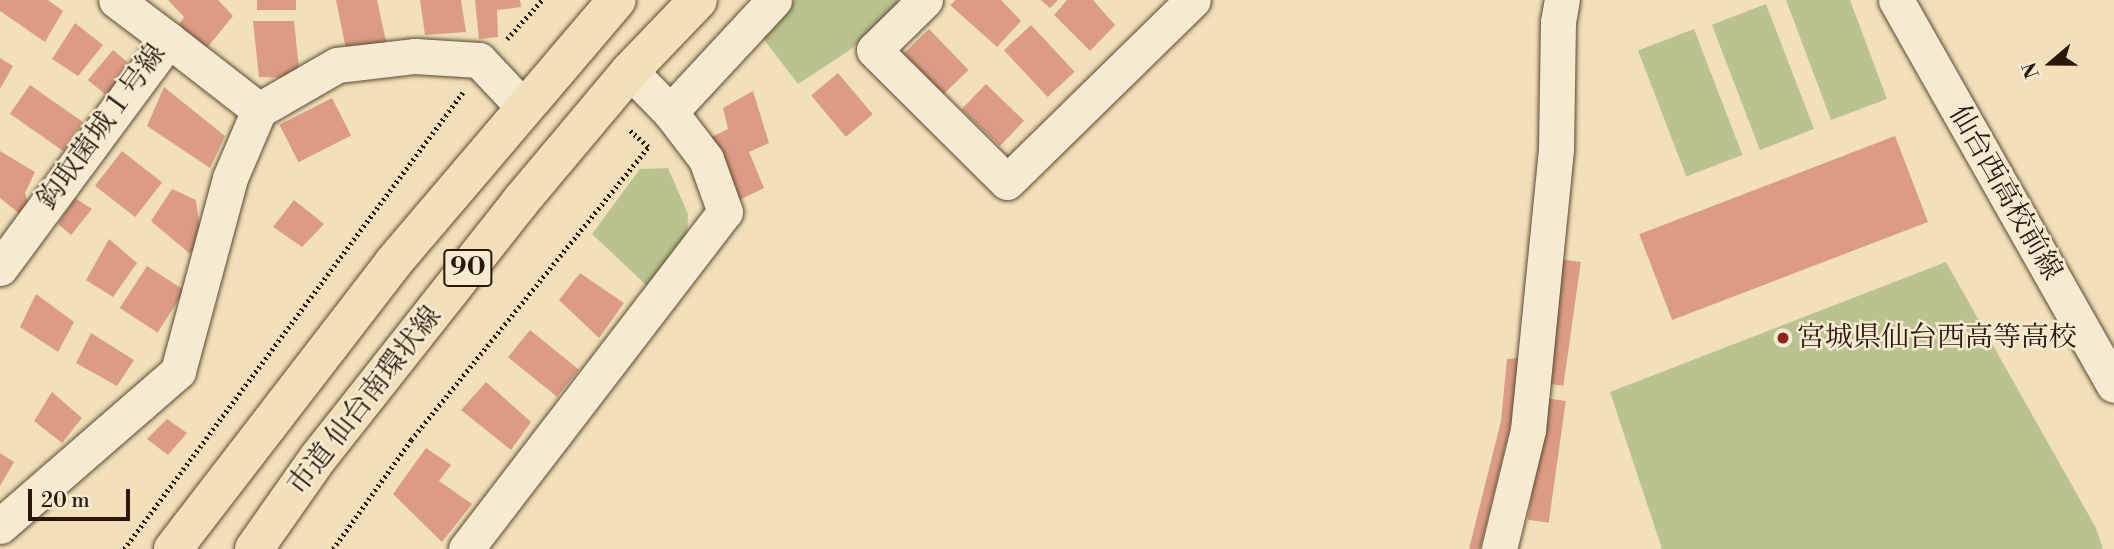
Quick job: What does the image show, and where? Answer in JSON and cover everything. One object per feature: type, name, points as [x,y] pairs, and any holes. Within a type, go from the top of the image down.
[{"type":"main road","name":"90","points":[[173,549],[393,263],[617,0]]},
{"type":"main road","name":"市道 仙台南環状線","points":[[254,549],[318,458],[520,202],[630,71],[698,0]]},
{"type":"street","name":"鈎取菌城１号線","points":[[0,268],[169,40],[116,0]]},
{"type":"street","points":[[670,111],[774,0]]},
{"type":"street","points":[[925,0],[874,50],[1007,182],[1193,0]]},
{"type":"street","points":[[1499,549],[1528,430],[1556,149],[1558,22],[1562,0]]},
{"type":"street","name":"仙台西高校前線","points":[[1896,0],[2114,385]]},
{"type":"street","points":[[169,40],[259,110]]},
{"type":"street","points":[[0,526],[178,371],[230,178],[259,110],[337,65],[415,56],[479,60],[524,108]]},
{"type":"street","points":[[466,549],[724,212],[706,159],[670,111],[630,71]]},
{"type":"path","points":[[124,549],[484,65],[542,0]]},
{"type":"path","points":[[333,549],[411,440],[648,147],[627,128]]},
{"type":"green space","points":[[795,0],[899,2],[850,50],[798,84],[762,37]]},
{"type":"green space","points":[[1786,0],[1850,0],[1887,99],[1831,120]]},
{"type":"green space","points":[[1766,4],[1814,129],[1760,150],[1712,25]]},
{"type":"green space","points":[[1694,29],[1742,155],[1686,177],[1638,51]]},
{"type":"green space","points":[[668,168],[688,214],[687,243],[646,285],[592,234],[640,169]]},
{"type":"green space","points":[[1946,262],[2096,528],[2103,549],[1662,549],[1610,392]]},
{"type":"building","points":[[0,0],[48,0],[63,11],[45,42],[0,11]]},
{"type":"building","points":[[168,0],[218,0],[233,16],[206,49],[175,31],[184,17]]},
{"type":"building","points":[[257,0],[296,0],[296,10],[257,10]]},
{"type":"building","points":[[336,0],[377,0],[387,46],[346,49]]},
{"type":"building","points":[[420,0],[461,0],[466,32],[425,35]]},
{"type":"building","points":[[475,0],[520,0],[521,7],[497,10],[498,37],[479,39]]},
{"type":"building","points":[[956,0],[1001,0],[1021,21],[997,47],[950,5]]},
{"type":"building","points":[[1041,0],[1058,0],[1050,8]]},
{"type":"building","points":[[1067,0],[1093,0],[1115,25],[1090,51],[1054,15]]},
{"type":"building","points":[[253,21],[294,21],[300,78],[259,77]]},
{"type":"building","points":[[75,23],[103,45],[78,76],[52,59]]},
{"type":"building","points":[[1031,25],[1075,72],[1048,97],[1004,50]]},
{"type":"building","points":[[929,29],[969,70],[943,94],[904,53]]},
{"type":"building","points":[[113,50],[136,69],[111,99],[88,80]]},
{"type":"building","points":[[0,58],[13,66],[0,89]]},
{"type":"building","points":[[838,73],[873,114],[846,137],[811,95]]},
{"type":"building","points":[[986,84],[1024,121],[1000,146],[962,109]]},
{"type":"building","points":[[30,85],[83,122],[63,151],[10,114]]},
{"type":"building","points":[[164,87],[225,136],[210,168],[147,126]]},
{"type":"building","points":[[753,91],[769,143],[749,152],[764,188],[735,202],[705,140],[728,129],[723,108]]},
{"type":"building","points":[[332,98],[351,135],[298,162],[279,125]]},
{"type":"building","points":[[1895,136],[1928,222],[1672,320],[1639,234]]},
{"type":"building","points":[[0,151],[35,172],[25,193],[29,207],[21,215],[0,198]]},
{"type":"building","points":[[122,151],[162,182],[135,217],[95,186]]},
{"type":"building","points":[[172,189],[196,200],[201,238],[190,254],[151,221]]},
{"type":"building","points":[[75,198],[92,209],[71,235],[58,224]]},
{"type":"building","points":[[294,200],[324,224],[302,247],[273,227]]},
{"type":"building","points":[[109,239],[137,263],[113,297],[86,280]]},
{"type":"building","points":[[1559,259],[1581,262],[1563,386],[1542,383]]},
{"type":"building","points":[[147,266],[185,291],[158,332],[120,308]]},
{"type":"building","points":[[580,273],[624,303],[599,338],[559,300]]},
{"type":"building","points":[[36,294],[74,322],[58,352],[20,327]]},
{"type":"building","points":[[530,330],[579,370],[557,397],[508,357]]},
{"type":"building","points":[[91,333],[134,360],[117,386],[76,363]]},
{"type":"building","points":[[1518,358],[1511,424],[1480,549],[1469,549],[1501,421],[1507,359]]},
{"type":"building","points":[[486,382],[531,422],[511,450],[461,410]]},
{"type":"building","points":[[52,392],[82,418],[62,443],[34,421]]},
{"type":"building","points":[[1545,398],[1566,401],[1549,523],[1528,520]]},
{"type":"building","points":[[167,419],[187,433],[168,455],[147,439]]},
{"type":"building","points":[[426,448],[451,465],[439,481],[472,504],[442,542],[393,494]]},
{"type":"building","points":[[0,453],[14,462],[0,486]]},
{"type":"place","name":"宮城県仙台西高等高校","points":[[1783,338]]}]
